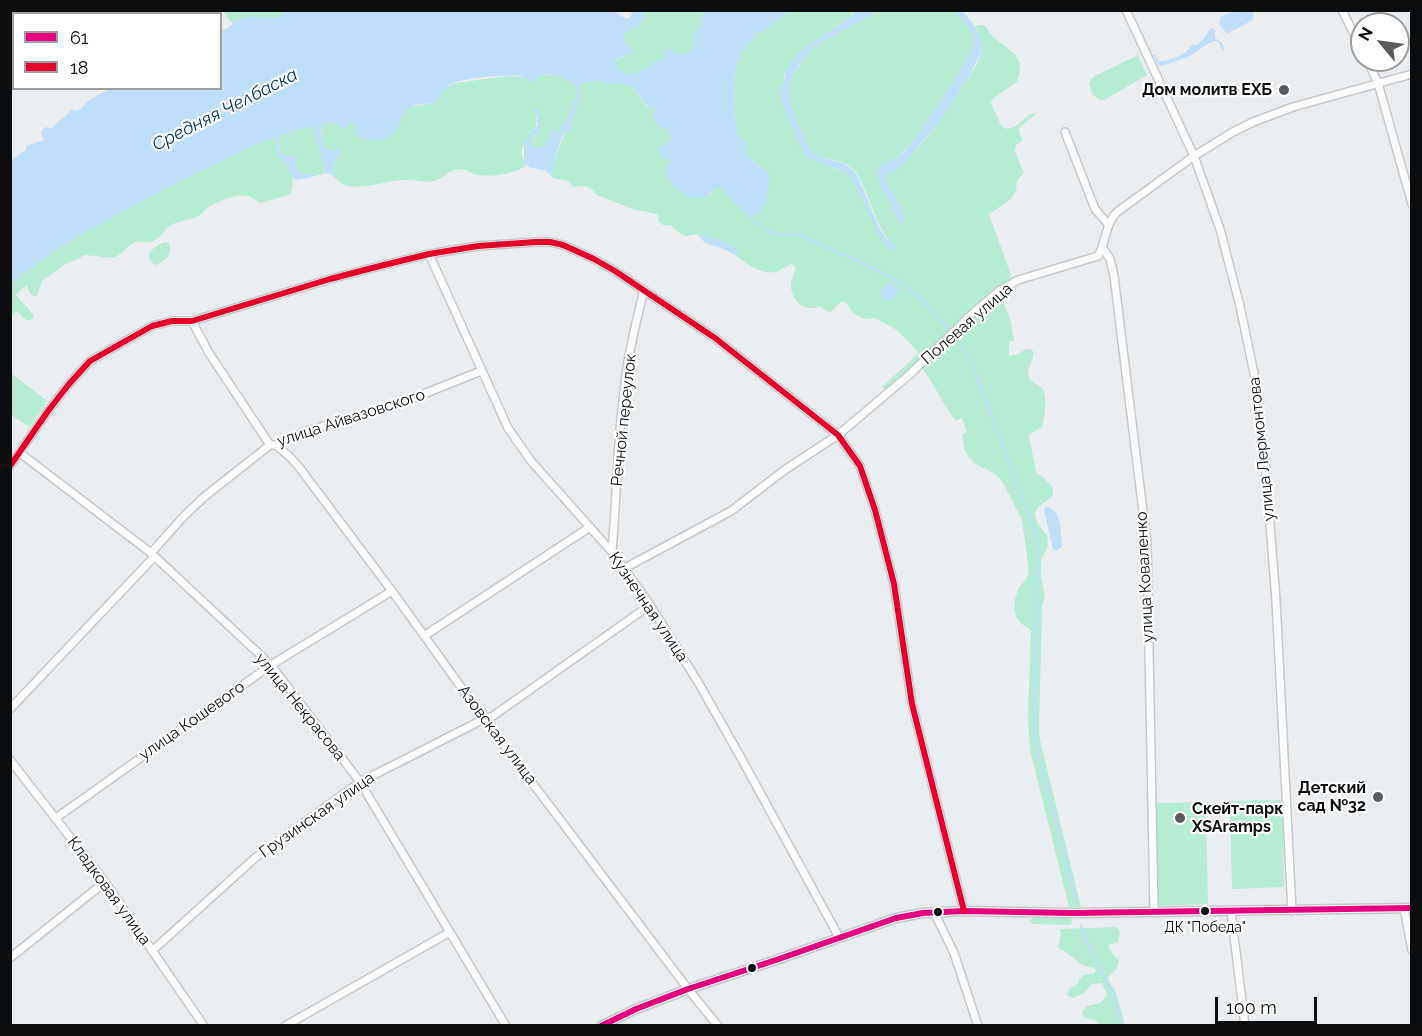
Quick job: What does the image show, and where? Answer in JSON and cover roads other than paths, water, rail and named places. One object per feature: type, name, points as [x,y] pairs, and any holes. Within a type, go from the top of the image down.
[{"type":"street","name":"улица Лермонтова","points":[[1126,10],[1194,156],[1220,229],[1260,402],[1276,600],[1292,911]]},
{"type":"street","points":[[1342,10],[1350,26]]},
{"type":"street","points":[[1373,72],[1378,83],[1412,204]]},
{"type":"street","points":[[1102,247],[1108,224],[1121,208],[1194,156],[1233,132],[1265,116],[1412,74]]},
{"type":"street","points":[[1065,132],[1095,209],[1108,224]]},
{"type":"street","points":[[10,466],[48,411],[90,361],[152,326],[172,321],[192,321],[330,279],[429,254],[508,243],[549,242],[581,252],[615,271],[708,332],[838,435],[860,466],[883,537],[894,584],[912,704],[964,911]]},
{"type":"street","name":"Полевая улица","points":[[625,568],[731,511],[786,469],[838,435],[909,375],[999,291],[1018,280],[1098,256],[1102,247]]},
{"type":"street","name":"улица Коваленко","points":[[1102,247],[1110,259],[1114,276],[1147,544],[1154,911]]},
{"type":"street","name":"Кузнечная улица","points":[[429,254],[502,416],[546,479],[612,552],[650,605],[698,682],[839,938]]},
{"type":"street","name":"Речной переулок","points":[[612,552],[628,364],[644,290]]},
{"type":"street","name":"Азовская улица","points":[[192,321],[209,353],[273,445],[289,456],[299,467],[484,719],[718,1026]]},
{"type":"street","name":"улица Айвазовского","points":[[10,709],[153,555],[184,516],[204,496],[273,445],[306,431],[391,407],[481,371]]},
{"type":"street","name":"улица Некрасова","points":[[20,453],[153,555],[271,665],[360,782],[506,1026]]},
{"type":"street","points":[[424,636],[590,527]]},
{"type":"street","name":"улица Кошевого","points":[[56,818],[271,665],[392,591]]},
{"type":"street","name":"Грузинская улица","points":[[152,951],[255,858],[360,782],[493,716],[650,605]]},
{"type":"street","name":"Кладковая улица","points":[[10,760],[105,882],[204,1026]]},
{"type":"street","points":[[10,958],[105,882]]},
{"type":"street","points":[[601,1026],[636,1009],[688,989],[912,914],[964,911],[1073,913],[1408,908],[1412,950]]},
{"type":"street","points":[[1231,911],[1245,1026]]},
{"type":"street","points":[[934,912],[954,953],[976,1024]]},
{"type":"street","points":[[285,1026],[450,932]]},
{"type":"water","name":"Средняя Челбаска","points":[[290,10],[617,10],[616,12],[622,17],[629,18],[634,11],[641,11],[645,17],[631,31],[624,33],[624,40],[633,52],[616,59],[616,66],[625,74],[634,74],[644,70],[652,63],[663,60],[664,52],[669,48],[677,54],[686,54],[694,46],[693,36],[700,27],[704,14],[702,11],[789,11],[749,42],[738,62],[735,74],[734,113],[738,136],[745,140],[748,157],[769,173],[764,205],[759,215],[747,215],[726,195],[723,188],[717,188],[701,198],[695,198],[677,188],[666,172],[665,166],[671,161],[665,159],[658,150],[660,146],[669,144],[672,136],[656,123],[653,116],[656,109],[649,108],[632,86],[608,84],[598,80],[580,84],[578,105],[570,123],[572,130],[565,131],[555,157],[552,174],[550,174],[530,167],[524,162],[524,143],[538,125],[534,109],[535,107],[540,123],[532,142],[535,148],[545,147],[551,130],[554,129],[559,134],[577,96],[577,85],[573,86],[566,79],[554,75],[540,75],[533,82],[519,76],[468,79],[454,83],[445,89],[435,103],[410,107],[401,116],[396,130],[386,138],[369,140],[358,136],[351,120],[349,126],[343,128],[334,123],[324,122],[321,136],[326,149],[342,149],[334,163],[332,175],[326,173],[313,126],[294,130],[278,137],[280,152],[285,156],[295,155],[299,173],[311,174],[311,177],[293,179],[285,161],[278,156],[276,137],[246,149],[161,191],[91,229],[60,247],[11,283],[11,161],[26,151],[26,146],[44,140],[41,133],[43,129],[47,127],[51,129],[71,110],[78,111],[89,100],[108,90],[222,90],[222,31],[244,18],[274,18]]},
{"type":"water","points":[[859,10],[878,11],[813,47],[793,76],[789,97],[810,149],[820,157],[846,165],[855,173],[883,233],[895,246],[892,250],[875,229],[857,187],[848,174],[819,163],[805,154],[781,98],[781,89],[787,71],[797,55]]},
{"type":"water","points":[[955,11],[963,11],[975,27],[982,46],[981,53],[941,120],[906,161],[886,175],[886,180],[904,216],[904,222],[900,223],[876,171],[903,153],[910,145],[942,99],[970,51],[973,42],[971,33]]},
{"type":"water","points":[[1235,11],[1254,11],[1253,20],[1227,34],[1220,25],[1221,18]]},
{"type":"water","points":[[1212,28],[1215,30],[1215,38],[1223,44],[1222,52],[1216,41],[1188,57],[1162,66],[1157,64],[1153,55],[1155,54],[1159,61],[1178,57],[1192,45],[1197,45]]},
{"type":"water","points":[[701,235],[721,240],[739,252],[735,255],[707,243],[702,240]]},
{"type":"water","points":[[889,283],[896,285],[899,291],[887,300],[882,298],[881,292]]},
{"type":"water","points":[[1047,507],[1056,513],[1060,523],[1062,547],[1056,551],[1053,549],[1044,510]]},
{"type":"waterway","points":[[747,215],[766,230],[776,234],[800,235],[882,272],[903,284],[924,302],[950,330]]},
{"type":"waterway","points":[[956,339],[970,359],[1035,531],[1037,544],[1034,722],[1036,746],[1076,901]]},
{"type":"waterway","points":[[1081,925],[1084,936],[1115,999],[1122,1026]]},
{"type":"place","name":"Дом молитв ЕХБ","points":[[1284,90]]},
{"type":"place","name":"Детский сад №32","points":[[1378,797]]},
{"type":"place","name":"Скейт-парк XSAramps","points":[[1180,818]]},
{"type":"place","name":"ДК \"Победа\"","points":[[1205,911]]}]
